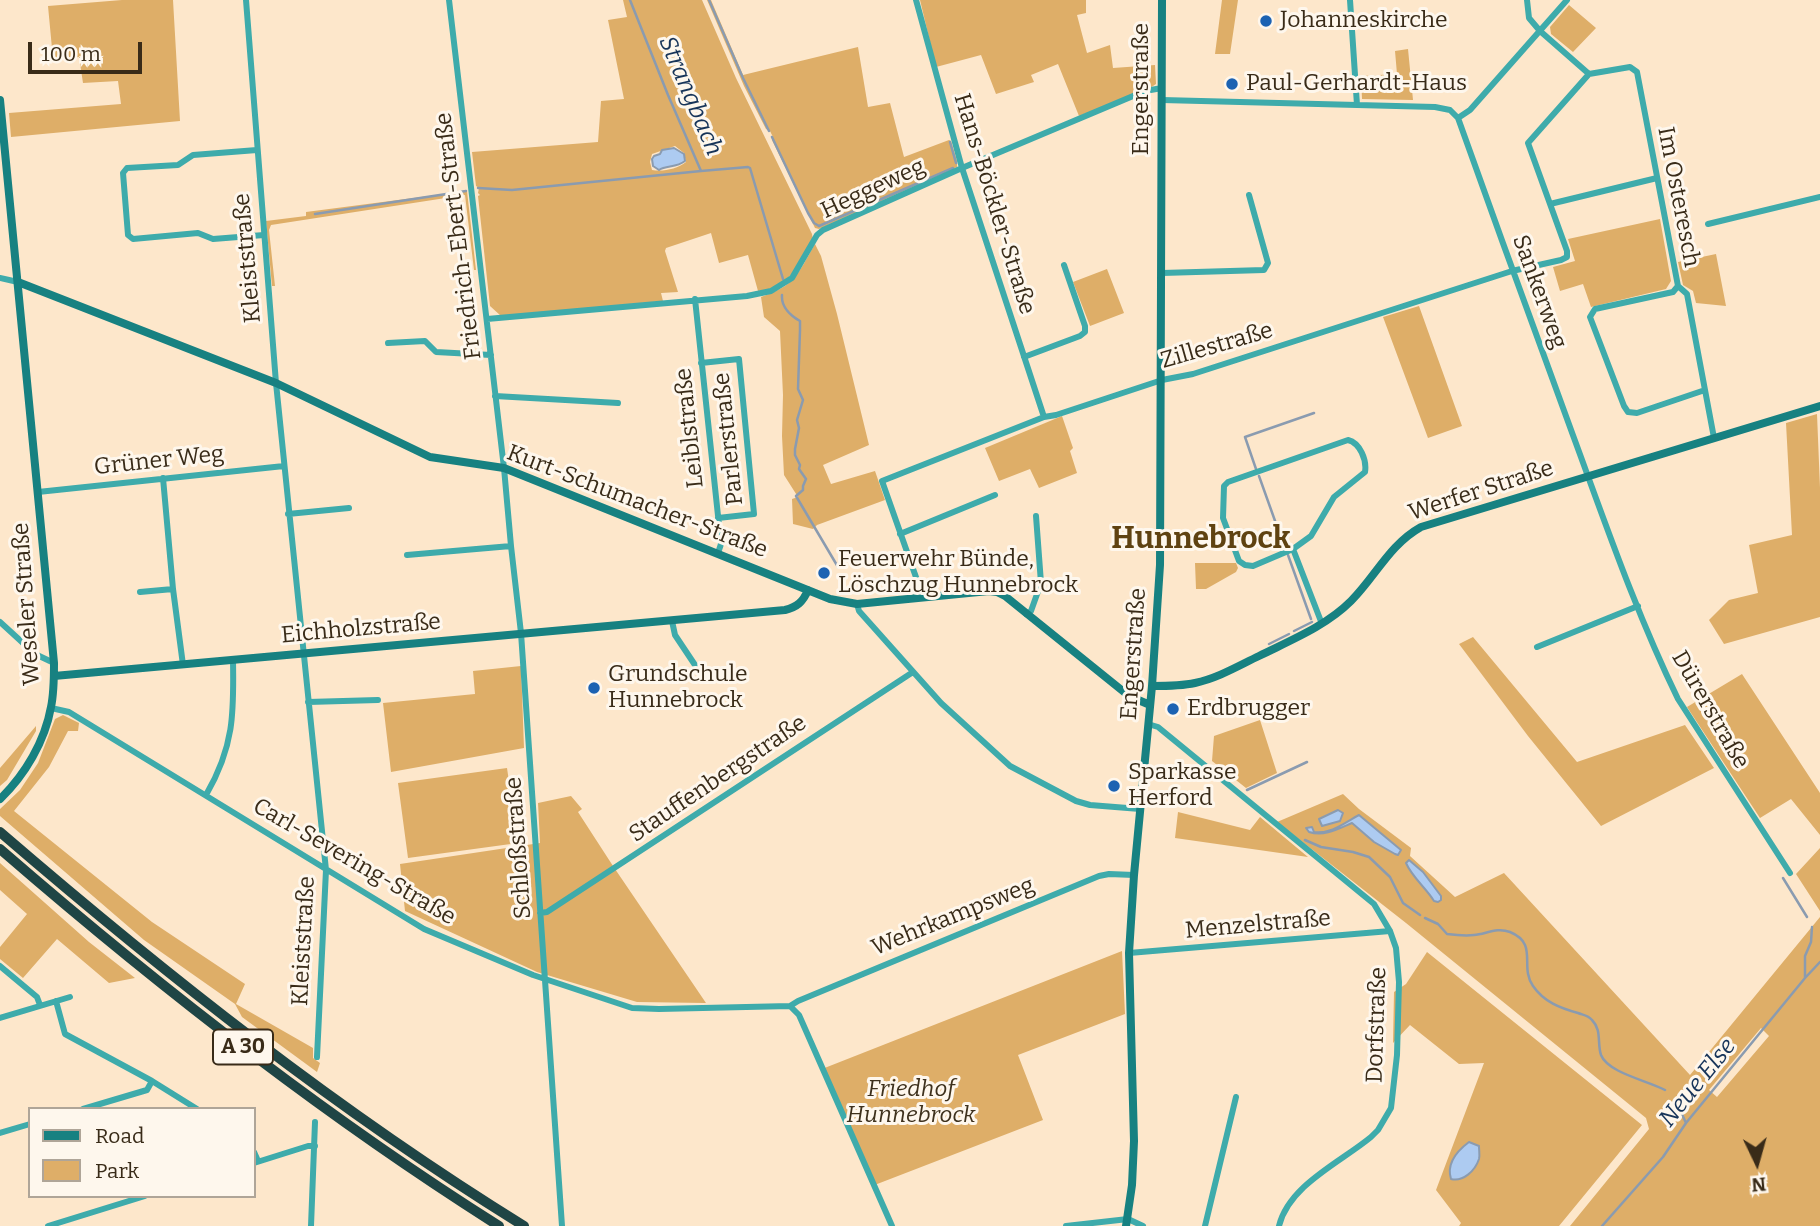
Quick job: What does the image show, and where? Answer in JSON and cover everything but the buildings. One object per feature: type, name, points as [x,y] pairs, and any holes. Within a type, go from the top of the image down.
[{"type":"highway","name":"A 30","points":[[0,832],[183,985],[284,1062],[387,1136],[524,1226]]},
{"type":"highway","name":"A 30","points":[[0,849],[175,995],[277,1073],[383,1149],[499,1226]]},
{"type":"street","name":"Kleiststraße","points":[[246,0],[288,514],[326,870],[317,1056]]},
{"type":"street","name":"Friedrich-Ebert-Straße","points":[[449,0],[504,468]]},
{"type":"street","name":"Hans-Böckler-Straße","points":[[916,0],[962,168],[1044,417]]},
{"type":"street","name":"Engerstraße","points":[[1127,1223],[1134,1141],[1129,953],[1160,565],[1162,0]]},
{"type":"street","points":[[1350,0],[1357,105]]},
{"type":"street","points":[[1527,0],[1529,18],[1589,74],[1528,143],[1550,204],[1657,178]]},
{"type":"street","points":[[1162,100],[1435,107],[1450,110],[1458,118],[1470,110],[1567,0]]},
{"type":"street","name":"Im Osteresch","points":[[1589,74],[1630,67],[1637,72],[1678,286],[1687,294],[1714,438]]},
{"type":"street","name":"Heggeweg","points":[[486,319],[747,296],[771,291],[792,278],[817,235],[823,230],[1145,91],[1162,88]]},
{"type":"street","name":"Weseler Straße","points":[[0,100],[54,663],[51,708],[46,726],[22,774],[0,799]]},
{"type":"street","name":"Sankerweg","points":[[1458,118],[1588,477]]},
{"type":"street","points":[[257,150],[192,155],[178,165],[127,168],[123,173],[128,234],[133,239],[198,233],[213,239],[264,235]]},
{"type":"street","points":[[1161,273],[1264,270],[1268,263],[1249,195]]},
{"type":"street","points":[[1708,224],[1820,197]]},
{"type":"street","name":"Zillestraße","points":[[900,534],[882,481],[1044,417],[1161,380],[1193,374],[1512,271],[1561,260],[1567,257],[1567,251],[1550,204]]},
{"type":"street","points":[[1024,357],[1080,337],[1085,332],[1064,265]]},
{"type":"street","points":[[0,278],[18,282]]},
{"type":"street","name":"Kurt-Schumacher-Straße","points":[[18,282],[276,383],[430,457],[504,468],[840,602],[857,604],[997,592],[1129,696],[1150,705]]},
{"type":"street","points":[[1678,286],[1673,292],[1595,309],[1590,317],[1628,412],[1637,413],[1705,390]]},
{"type":"street","name":"Leiblstraße","points":[[695,299],[721,544],[718,554]]},
{"type":"street","points":[[388,343],[425,341],[436,352],[491,355]]},
{"type":"street","name":"Parlerstraße","points":[[701,363],[738,359],[754,514],[718,519]]},
{"type":"street","points":[[495,396],[618,403]]},
{"type":"street","name":"Werfer Straße","points":[[1152,686],[1176,686],[1216,677],[1322,624],[1351,601],[1398,543],[1421,527],[1820,406]]},
{"type":"street","points":[[1348,440],[1354,441],[1366,466],[1365,471],[1334,497],[1311,536],[1293,549],[1253,566],[1239,561],[1223,518],[1224,486],[1240,477],[1348,440]]},
{"type":"street","name":"Grüner Weg","points":[[38,492],[284,466]]},
{"type":"street","name":"Schloßstraße","points":[[504,468],[521,633],[562,1226]]},
{"type":"street","name":"Dürerstraße","points":[[1588,477],[1638,606],[1678,699],[1790,873]]},
{"type":"street","points":[[163,478],[183,665]]},
{"type":"street","points":[[923,597],[900,534],[995,495]]},
{"type":"street","points":[[288,514],[349,508]]},
{"type":"street","points":[[1026,614],[1031,611],[1041,583],[1036,516]]},
{"type":"street","points":[[407,555],[511,546]]},
{"type":"street","points":[[1293,549],[1322,624]]},
{"type":"street","points":[[140,592],[173,589]]},
{"type":"street","name":"Eichholzstraße","points":[[54,676],[785,610],[800,603],[808,590]]},
{"type":"street","points":[[857,604],[859,611],[941,703],[1010,766],[1076,802],[1140,808]]},
{"type":"street","points":[[1536,648],[1638,606]]},
{"type":"street","points":[[672,621],[675,635],[705,680]]},
{"type":"street","points":[[0,622],[35,654],[54,663]]},
{"type":"street","points":[[206,794],[229,742],[233,722],[233,660]]},
{"type":"street","name":"Stauffenbergstraße","points":[[540,913],[547,912],[618,867],[913,672]]},
{"type":"street","points":[[308,702],[378,700]]},
{"type":"street","name":"Carl-Severing-Straße","points":[[51,708],[69,712],[424,929],[547,981],[632,1008],[790,1006]]},
{"type":"street","name":"Dorfstraße","points":[[1148,724],[1158,727],[1374,904],[1390,931],[1396,948],[1399,982],[1397,1055],[1391,1108],[1371,1137],[1304,1187],[1281,1217],[1279,1226]]},
{"type":"street","name":"Wehrkampsweg","points":[[790,1006],[1099,876],[1134,875]]},
{"type":"street","name":"Menzelstraße","points":[[1129,953],[1390,931]]},
{"type":"street","points":[[0,966],[37,997],[40,1005]]},
{"type":"street","points":[[0,1018],[70,997]]},
{"type":"street","points":[[56,1001],[65,1034],[194,1107]]},
{"type":"street","points":[[790,1006],[799,1015],[892,1226]]},
{"type":"street","points":[[90,1107],[147,1090],[152,1081]]},
{"type":"street","points":[[1205,1226],[1236,1097]]},
{"type":"street","points":[[311,1226],[315,1122]]},
{"type":"street","points":[[0,1133],[28,1125]]},
{"type":"street","points":[[256,1162],[314,1146]]},
{"type":"street","points":[[48,1226],[139,1198]]},
{"type":"street","points":[[1066,1226],[1127,1223],[1143,1226]]},
{"type":"green space","points":[[122,0],[173,0],[180,121],[11,137],[9,113],[121,104],[118,81],[83,83],[79,57],[53,59],[48,6]]},
{"type":"green space","points":[[623,0],[702,0],[813,240],[792,274],[769,289],[758,291],[748,255],[719,263],[711,233],[666,248],[678,292],[661,293],[663,301],[501,316],[490,306],[480,195],[476,186],[472,152],[598,142],[601,101],[624,99],[608,20],[627,17]],"holes":[[[675,146],[684,153],[686,162],[670,169],[652,170],[652,154]]]},
{"type":"green space","points":[[707,0],[711,0],[743,75],[858,47],[868,107],[890,103],[904,157],[949,140],[957,167],[819,229],[815,228],[770,131],[766,129],[744,86]]},
{"type":"green space","points":[[920,0],[1086,0],[1086,13],[1077,15],[1087,53],[1110,45],[1113,68],[1155,65],[1156,84],[1079,116],[1058,64],[1031,75],[1034,82],[996,94],[981,55],[936,67]]},
{"type":"green space","points":[[1222,0],[1238,0],[1230,54],[1215,54]]},
{"type":"green space","points":[[1569,5],[1596,28],[1573,52],[1551,34],[1550,27]]},
{"type":"green space","points":[[1408,49],[1413,100],[1362,99],[1361,76],[1397,74],[1395,51]]},
{"type":"green space","points":[[467,191],[476,270],[465,195],[271,225],[269,230],[275,286],[272,286],[266,221],[306,216],[306,212]]},
{"type":"green space","points":[[1660,219],[1671,281],[1666,289],[1591,307],[1583,284],[1560,291],[1553,267],[1575,261],[1568,239]]},
{"type":"green space","points":[[815,244],[821,256],[837,314],[869,445],[823,465],[831,484],[875,471],[885,500],[817,525],[813,529],[793,524],[792,499],[798,497],[784,475],[780,331],[764,317],[761,297],[789,283]]},
{"type":"green space","points":[[1716,254],[1726,306],[1696,303],[1693,291],[1683,285],[1678,262]]},
{"type":"green space","points":[[1107,269],[1124,313],[1090,326],[1073,282]]},
{"type":"green space","points":[[1419,306],[1462,426],[1428,438],[1383,317]]},
{"type":"green space","points":[[1817,414],[1820,617],[1724,644],[1709,620],[1729,600],[1758,593],[1749,545],[1792,535],[1786,423]]},
{"type":"green space","points":[[1062,416],[1073,448],[1070,451],[1077,473],[1039,488],[1030,469],[999,481],[985,448]]},
{"type":"green space","points":[[1195,563],[1236,563],[1238,568],[1236,572],[1206,589],[1196,589]]},
{"type":"green space","points":[[1473,637],[1577,762],[1685,725],[1714,768],[1601,826],[1528,736],[1459,644]]},
{"type":"green space","points":[[521,666],[524,748],[391,772],[383,703],[475,694],[473,671]]},
{"type":"green space","points":[[1742,674],[1820,793],[1820,835],[1791,799],[1760,818],[1687,707]]},
{"type":"green space","points":[[63,715],[79,723],[78,731],[68,731],[49,767],[14,811],[152,922],[245,984],[236,1004],[313,1048],[313,1058],[320,1063],[317,1072],[242,1017],[235,1004],[144,940],[0,816],[0,809],[20,790],[38,763],[55,719]]},
{"type":"green space","points":[[1260,720],[1277,773],[1246,788],[1212,761],[1214,736]]},
{"type":"green space","points":[[36,726],[36,731],[7,780],[0,786],[0,768]]},
{"type":"green space","points":[[507,768],[518,843],[408,858],[398,783]]},
{"type":"green space","points":[[1343,794],[1411,848],[1410,856],[1455,897],[1504,873],[1690,1075],[1820,917],[1820,1226],[1570,1226],[1649,1129],[1646,1118],[1277,822]],"holes":[[[1761,1028],[1769,1036],[1717,1097],[1709,1090]]]},
{"type":"green space","points":[[571,796],[582,809],[578,812],[613,866],[706,1003],[637,1002],[537,972],[405,911],[400,864],[540,843],[538,803]]},
{"type":"green space","points":[[1178,812],[1250,830],[1260,817],[1308,857],[1175,838]]},
{"type":"green space","points":[[1820,848],[1820,911],[1796,874]]},
{"type":"green space","points":[[0,863],[89,942],[135,978],[109,983],[57,939],[23,978],[0,959],[0,947],[27,914],[0,890]]},
{"type":"green space","name":"Friedhof Hunnebrock","points":[[1122,951],[1125,1014],[1018,1055],[1043,1120],[872,1186],[822,1069]]},
{"type":"green space","points":[[1427,952],[1642,1125],[1559,1226],[1459,1226],[1461,1223],[1436,1190],[1484,1063],[1459,1064],[1410,1025],[1393,1043],[1394,992],[1406,984]]},
{"type":"water","points":[[674,148],[684,154],[685,161],[659,170],[653,166],[654,156],[662,150]]},
{"type":"water","points":[[1338,810],[1343,813],[1340,821],[1322,826],[1319,819]]},
{"type":"water","points":[[1359,815],[1401,850],[1398,855],[1374,842],[1352,823],[1320,834],[1309,832],[1306,828],[1312,827],[1314,832],[1327,831]]},
{"type":"water","points":[[1409,860],[1423,872],[1441,896],[1441,900],[1434,901],[1415,878],[1406,863]]},
{"type":"water","points":[[1469,1142],[1479,1146],[1477,1163],[1464,1177],[1451,1179],[1450,1168],[1454,1158]]},
{"type":"waterway","name":"Strangbach","points":[[630,0],[701,171],[750,168],[783,279]]},
{"type":"waterway","points":[[709,0],[769,131]]},
{"type":"waterway","points":[[772,137],[808,213],[819,226],[953,168]]},
{"type":"waterway","points":[[950,142],[956,163]]},
{"type":"waterway","points":[[478,188],[512,190],[701,171]]},
{"type":"waterway","points":[[315,214],[466,191]]},
{"type":"waterway","name":"Strangbach","points":[[782,295],[787,311],[800,321],[798,389],[803,400],[797,420],[799,428],[795,455],[799,469],[806,479],[803,490],[796,496],[838,567]]},
{"type":"waterway","points":[[1256,469],[1245,437],[1314,413]]},
{"type":"waterway","points":[[1259,476],[1284,546]]},
{"type":"waterway","points":[[1288,555],[1311,619]]},
{"type":"waterway","points":[[1294,631],[1312,622]]},
{"type":"waterway","points":[[1269,644],[1289,634]]},
{"type":"waterway","points":[[1247,790],[1307,762]]},
{"type":"waterway","name":"Strangbach","points":[[1305,840],[1321,847],[1369,857],[1390,877],[1403,903],[1420,915]]},
{"type":"waterway","points":[[1783,878],[1807,917]]},
{"type":"waterway","points":[[1425,918],[1438,924],[1447,934],[1471,935],[1501,930],[1519,937],[1526,949],[1529,978],[1537,992],[1553,1004],[1590,1018],[1597,1028],[1601,1055],[1612,1067],[1665,1090]]},
{"type":"waterway","points":[[1805,978],[1805,956],[1811,942],[1812,927]]},
{"type":"waterway","name":"Neue Else","points":[[1602,1226],[1663,1157],[1686,1123],[1820,962]]},
{"type":"waterway","points":[[1675,1099],[1686,1123]]},
{"type":"place","name":"Johanneskirche","points":[[1266,21]]},
{"type":"place","name":"Paul-Gerhardt-Haus","points":[[1232,84]]},
{"type":"place","name":"Feuerwehr Bünde, Löschzug Hunnebrock","points":[[824,573]]},
{"type":"place","name":"Grundschule Hunnebrock","points":[[594,688]]},
{"type":"place","name":"Erdbrugger","points":[[1173,709]]},
{"type":"place","name":"Sparkasse Herford","points":[[1114,786]]},
{"type":"district","name":"Hunnebrock","points":[[1201,540]]}]
